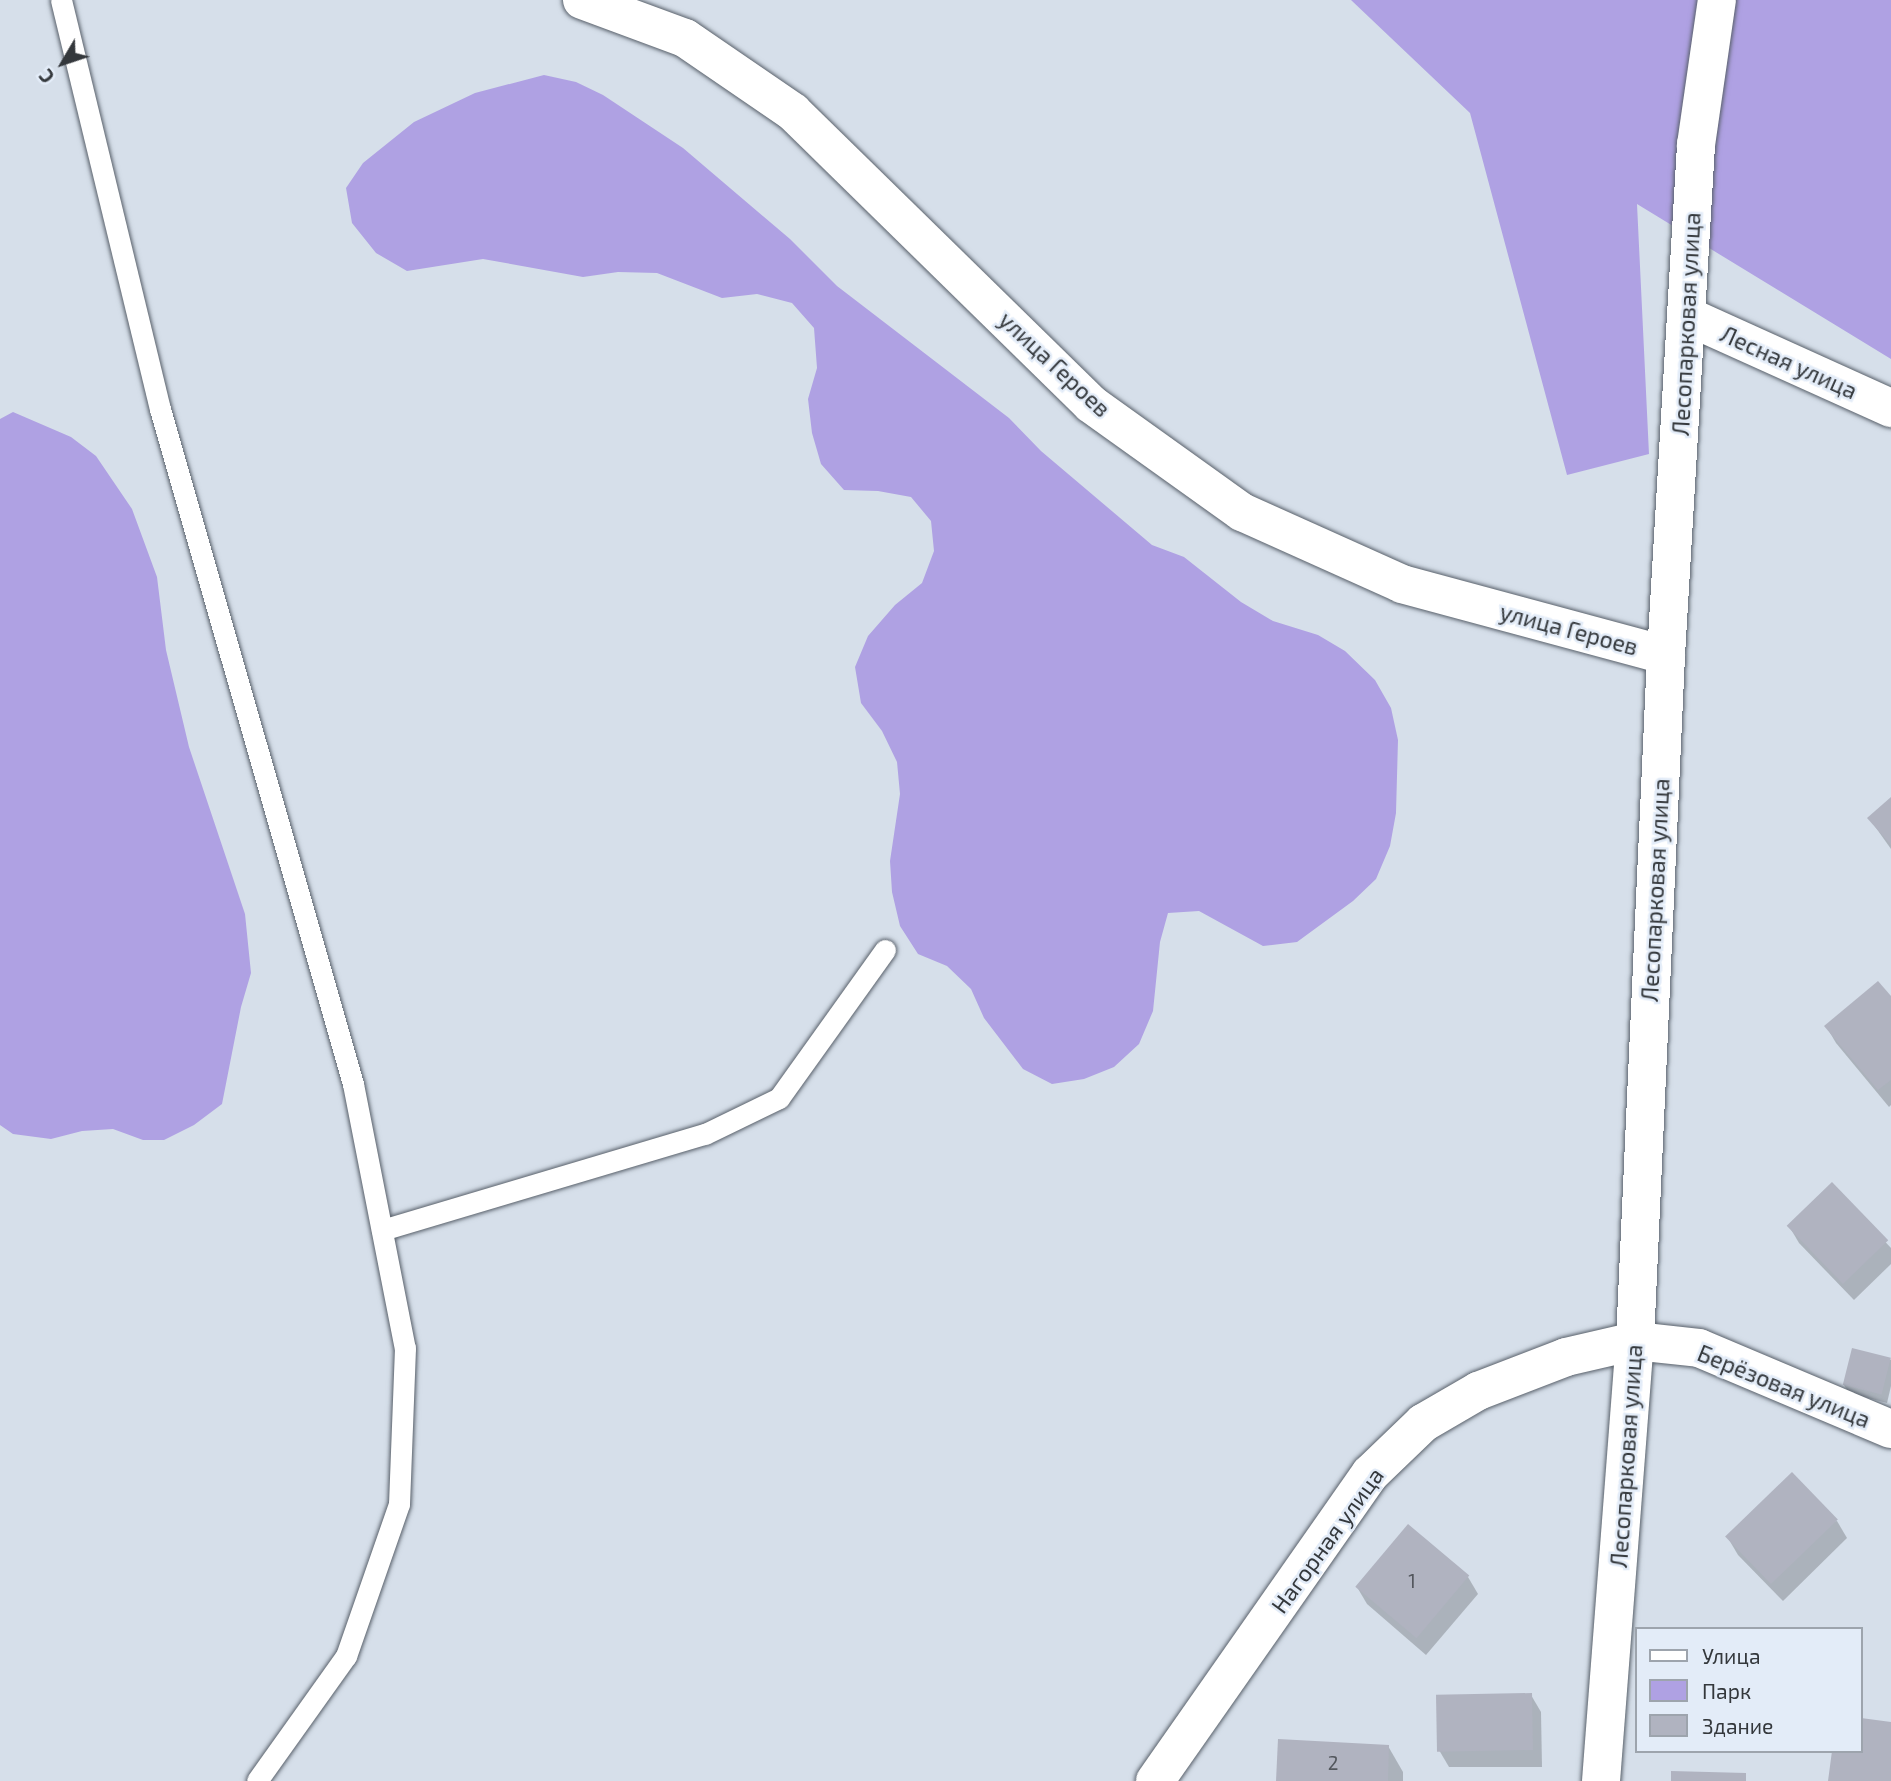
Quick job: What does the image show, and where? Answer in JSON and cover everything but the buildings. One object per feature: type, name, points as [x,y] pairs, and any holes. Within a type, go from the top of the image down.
[{"type":"street","name":"улица Героев","points":[[582,0],[685,38],[793,112],[1091,404],[1242,512],[1402,584],[1666,655]]},
{"type":"street","name":"Лесопарковая улица","points":[[1601,1781],[1635,1341],[1666,655],[1696,145],[1717,0]]},
{"type":"street","name":"Лесная улица","points":[[1687,316],[1891,408]]},
{"type":"street","name":"Берёзовая улица","points":[[1635,1341],[1699,1348],[1891,1429]]},
{"type":"street","name":"Нагорная улица","points":[[1155,1781],[1370,1474],[1423,1423],[1478,1391],[1566,1357],[1635,1341]]},
{"type":"lane","points":[[61,0],[160,409],[353,1084],[405,1348],[399,1504],[346,1656],[257,1781]]},
{"type":"lane","points":[[382,1230],[705,1134],[779,1098],[886,950]]},
{"type":"green space","points":[[1351,0],[1891,0],[1891,359],[1637,204],[1649,454],[1567,475],[1470,113]]},
{"type":"green space","points":[[544,75],[576,82],[603,95],[683,148],[790,239],[837,286],[1009,418],[1041,451],[1152,545],[1184,557],[1241,602],[1273,621],[1318,635],[1345,651],[1375,680],[1391,708],[1398,740],[1396,813],[1390,846],[1376,879],[1353,901],[1297,942],[1263,946],[1199,911],[1168,913],[1160,942],[1153,1011],[1139,1044],[1114,1067],[1084,1079],[1052,1084],[1023,1069],[984,1018],[971,989],[947,966],[918,954],[900,926],[892,892],[890,861],[900,794],[897,762],[882,731],[861,703],[855,667],[868,636],[895,605],[922,583],[934,551],[931,521],[911,497],[878,491],[844,490],[821,464],[812,433],[808,399],[817,368],[814,328],[792,303],[757,294],[722,298],[657,273],[618,272],[583,277],[483,259],[407,271],[376,253],[352,223],[346,188],[363,163],[414,122],[475,93]]},
{"type":"green space","points":[[13,412],[71,437],[96,456],[132,509],[157,577],[166,650],[189,747],[245,914],[251,973],[241,1007],[222,1104],[194,1125],[164,1140],[143,1140],[113,1129],[82,1131],[51,1139],[13,1134],[0,1125],[0,419]]}]
